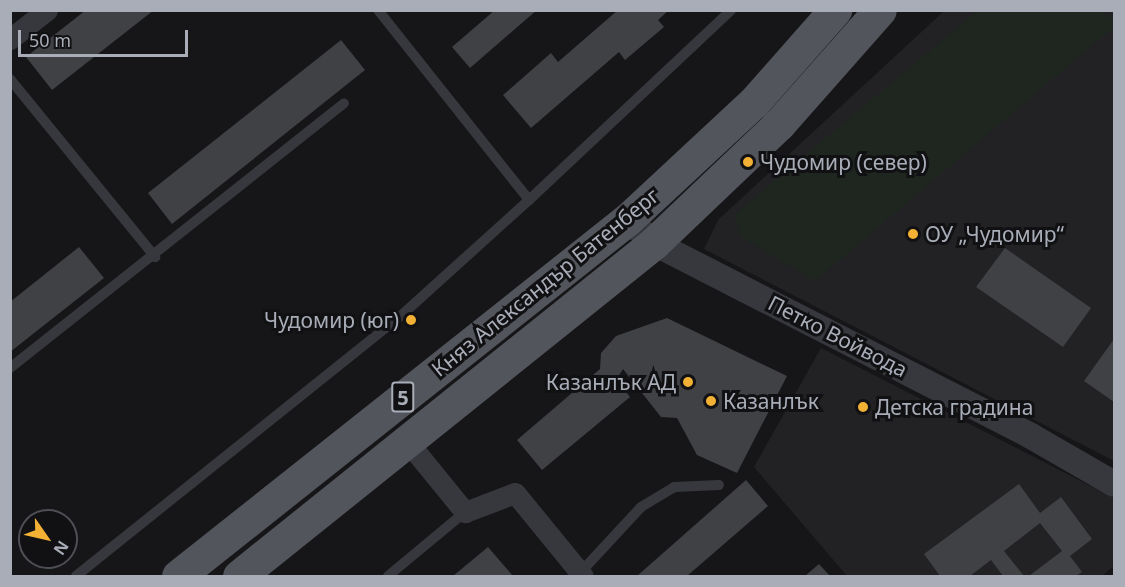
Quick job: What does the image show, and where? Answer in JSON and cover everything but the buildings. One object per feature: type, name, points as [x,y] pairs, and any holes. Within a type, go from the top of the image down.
[{"type":"main road","name":"Княз Александър Батенберг","points":[[178,576],[628,219],[754,102],[834,10]]},
{"type":"main road","name":"Княз Александър Батенберг","points":[[239,576],[654,243],[778,124],[880,10]]},
{"type":"street","points":[[10,39],[46,10]]},
{"type":"street","name":"Петко Войвода","points":[[628,219],[654,243],[1021,430],[1114,484]]},
{"type":"street","points":[[407,441],[465,512],[515,493],[580,575]]},
{"type":"lane","points":[[378,10],[529,200]]},
{"type":"lane","points":[[76,576],[405,312],[529,200],[731,10]]},
{"type":"lane","points":[[10,79],[155,257]]},
{"type":"lane","points":[[10,368],[155,257],[344,103]]},
{"type":"lane","points":[[580,575],[641,507],[674,487],[719,485]]},
{"type":"lane","points":[[388,576],[465,512]]},
{"type":"shaded area","name":"ОУ „Чудомир“","points":[[944,11],[1114,11],[1114,461],[704,249],[718,220]]},
{"type":"shaded area","points":[[977,11],[1101,11],[1114,21],[1114,27],[815,281],[741,237],[734,215]]},
{"type":"shaded area","name":"Детска градина","points":[[821,348],[1114,498],[1114,566],[1102,576],[847,576],[754,467]]},
{"type":"place","name":"Чудомир (север)","points":[[748,162]]},
{"type":"place","name":"ОУ „Чудомир“","points":[[913,234]]},
{"type":"place","name":"Чудомир (юг)","points":[[411,320]]},
{"type":"place","name":"Казанлък АД","points":[[688,382]]},
{"type":"place","name":"Казанлък","points":[[711,401]]},
{"type":"place","name":"Детска градина","points":[[863,407]]}]
